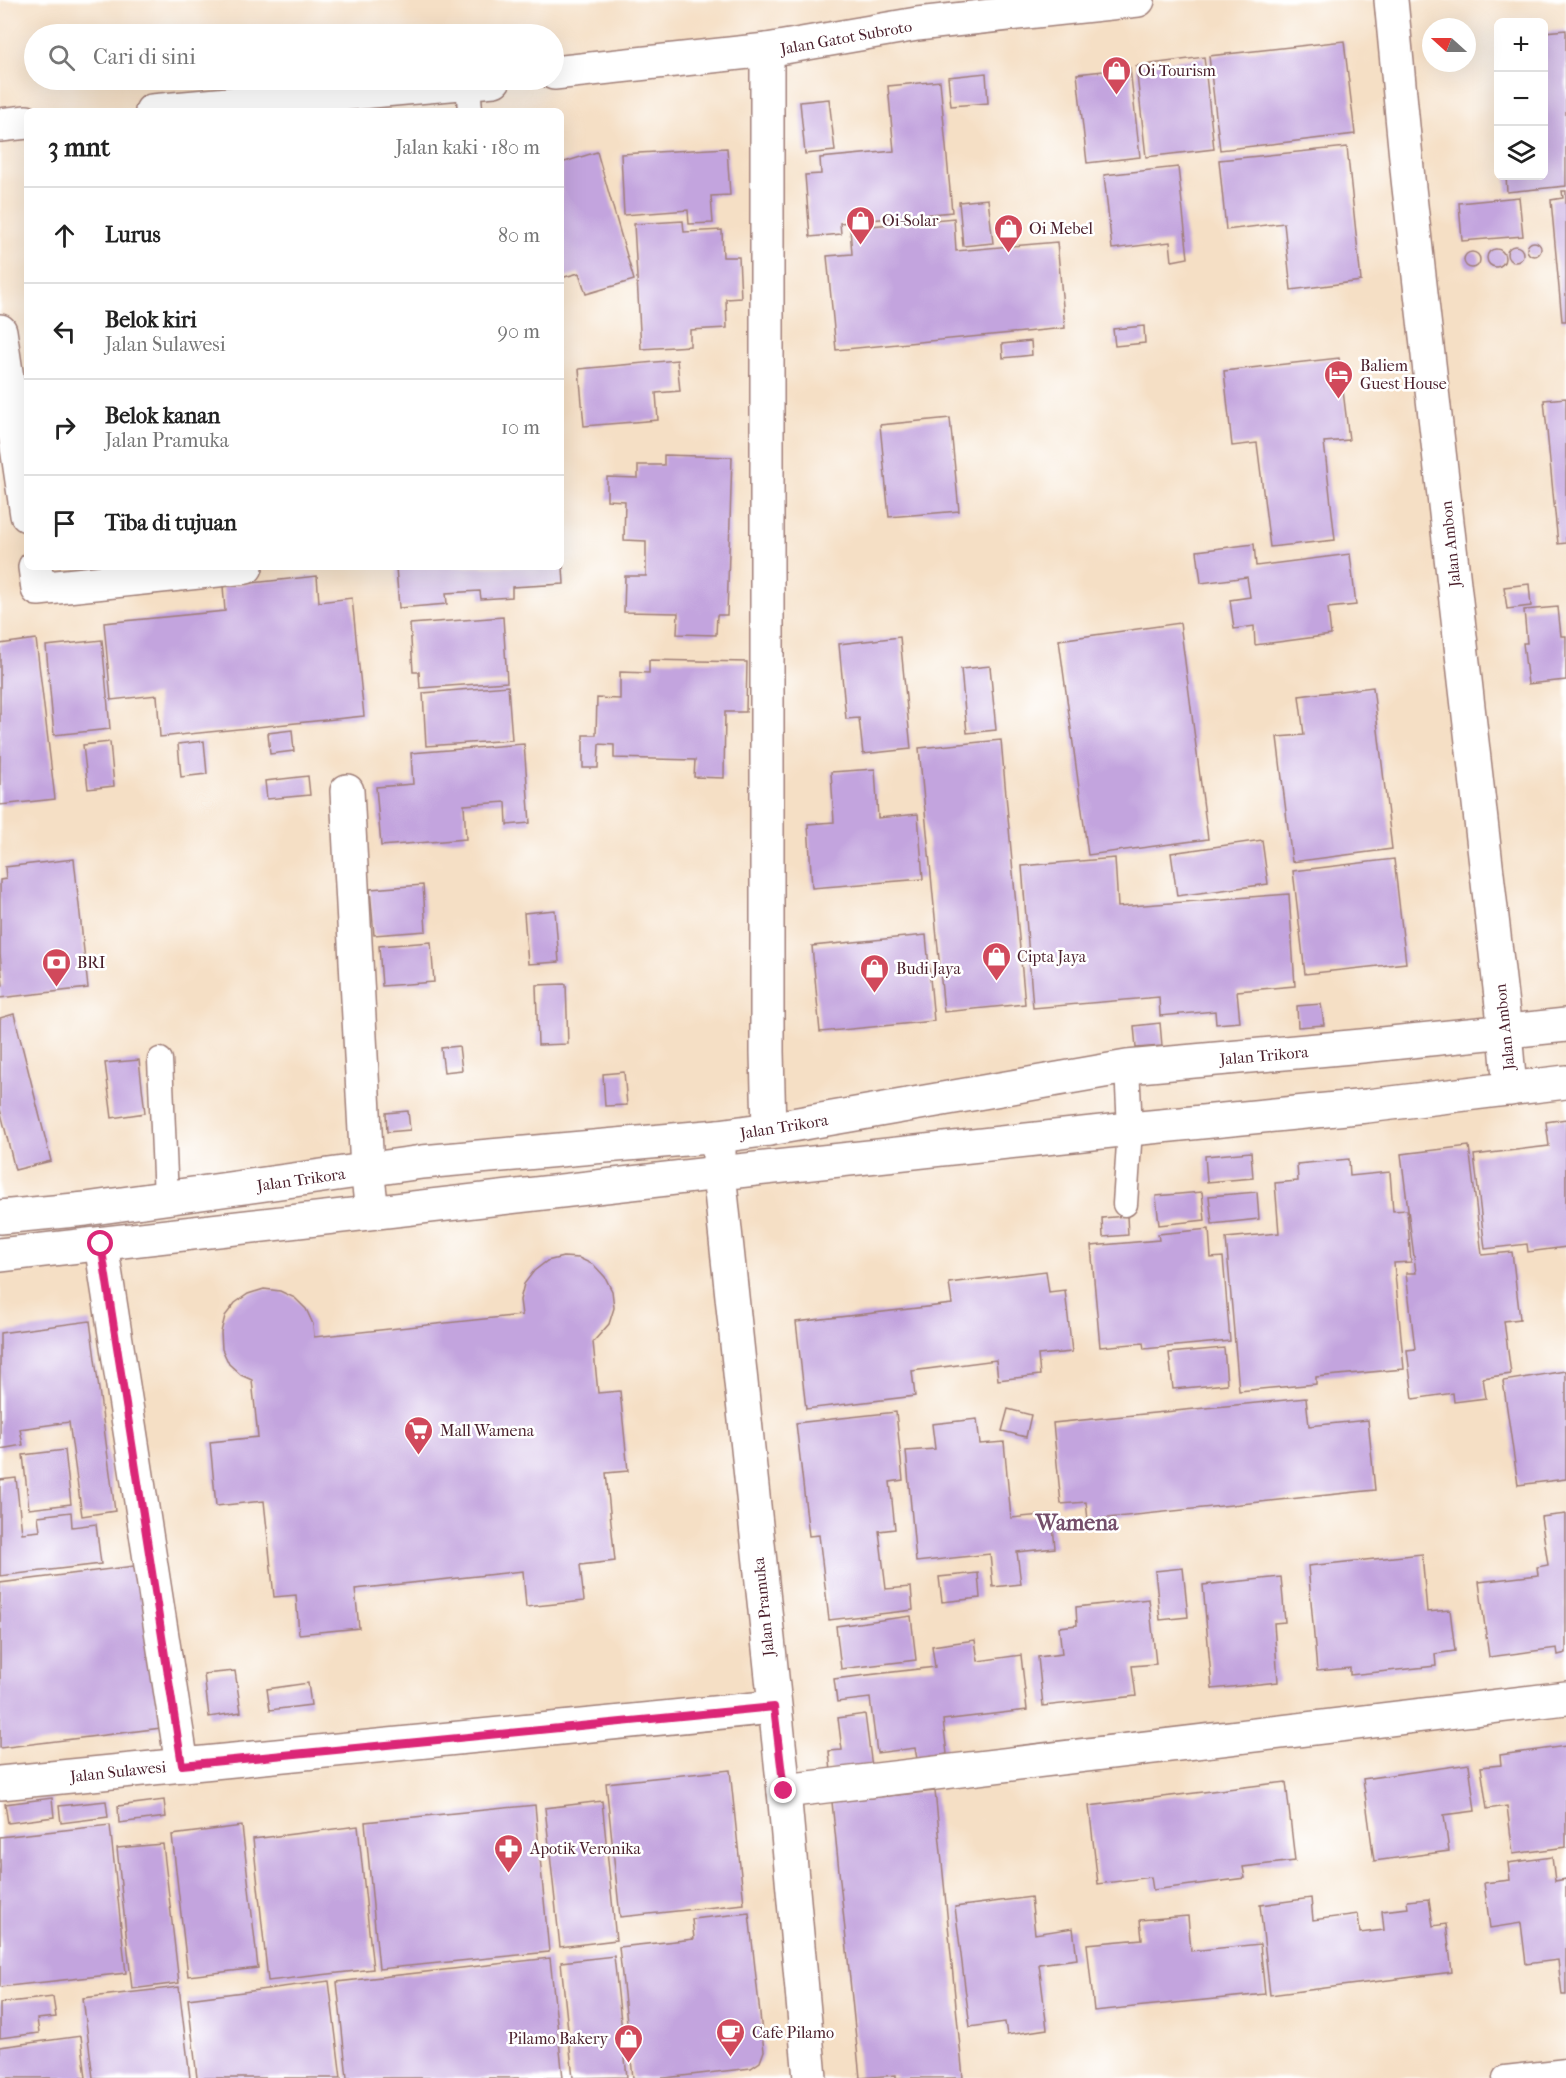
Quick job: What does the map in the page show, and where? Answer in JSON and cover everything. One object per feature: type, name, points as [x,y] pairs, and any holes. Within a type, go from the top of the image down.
[{"type":"main road","name":"Jalan Gatot Subroto","points":[[564,72],[767,50],[917,24],[1138,0]]},
{"type":"main road","name":"Jalan Ambon","points":[[1391,0],[1408,179],[1510,1089]]},
{"type":"main road","points":[[767,50],[767,1052],[769,1130]]},
{"type":"main road","points":[[201,108],[477,91]]},
{"type":"main road","points":[[0,125],[24,122]]},
{"type":"main road","points":[[0,331],[24,494]]},
{"type":"main road","points":[[35,570],[38,589],[218,570]]},
{"type":"main road","points":[[346,790],[367,1169],[372,1212]]},
{"type":"main road","name":"Jalan Trikora","points":[[0,1216],[86,1209],[422,1162],[769,1130],[1128,1067],[1566,1025]]},
{"type":"main road","points":[[0,1255],[719,1173],[1367,1106],[1566,1082]]},
{"type":"main road","name":"Jalan Pramuka","points":[[719,1136],[719,1173],[784,1791],[810,2078]]},
{"type":"main road","points":[[101,1244],[182,1765]]},
{"type":"main road","points":[[784,1791],[1566,1698]]},
{"type":"main road","name":"Jalan Sulawesi","points":[[0,1783],[774,1707]]},
{"type":"lane","points":[[160,1060],[166,1198]]},
{"type":"lane","points":[[1125,1204],[1131,1129],[1128,1067]]},
{"type":"lane","points":[[1505,2078],[1566,2071]]},
{"type":"building","points":[[1566,30],[1566,186],[1507,192],[1506,180],[1548,180],[1548,32]]},
{"type":"building","points":[[1344,41],[1355,134],[1220,150],[1209,56]]},
{"type":"building","points":[[1204,57],[1214,149],[1146,157],[1136,66]]},
{"type":"building","points":[[1130,68],[1140,157],[1087,163],[1077,74]]},
{"type":"building","points":[[986,73],[988,103],[951,106],[948,77]]},
{"type":"building","points":[[940,81],[952,212],[840,223],[841,234],[810,237],[805,175],[821,174],[820,158],[894,151],[888,86]]},
{"type":"building","points":[[829,99],[835,151],[805,154],[800,102]]},
{"type":"building","points":[[1347,147],[1361,281],[1291,290],[1284,223],[1226,230],[1219,160]]},
{"type":"building","points":[[727,148],[730,195],[711,196],[713,223],[689,224],[688,210],[624,215],[621,154]]},
{"type":"building","points":[[597,152],[634,280],[586,294],[579,273],[564,277],[564,162]]},
{"type":"building","points":[[1178,167],[1188,258],[1172,261],[1170,242],[1112,249],[1104,175]]},
{"type":"building","points":[[1562,191],[1566,191],[1566,321],[1562,321],[1551,200],[1563,198]]},
{"type":"building","points":[[1519,197],[1523,236],[1462,241],[1459,203]]},
{"type":"building","points":[[988,199],[993,243],[963,246],[959,202]]},
{"type":"building","points":[[954,218],[956,251],[1057,242],[1065,328],[836,350],[827,256],[852,254],[850,228]]},
{"type":"building","points":[[683,221],[684,232],[722,230],[723,257],[739,257],[741,298],[726,299],[727,328],[690,330],[690,346],[641,349],[634,224]]},
{"type":"building","points":[[1531,242],[1537,242],[1541,249],[1537,256],[1531,256],[1527,252],[1527,246]]},
{"type":"building","points":[[1512,246],[1518,246],[1523,254],[1521,260],[1512,262],[1507,257],[1507,251]]},
{"type":"building","points":[[1496,249],[1502,252],[1505,258],[1502,264],[1496,267],[1490,264],[1487,258],[1490,252]]},
{"type":"building","points":[[1472,252],[1478,254],[1480,260],[1478,266],[1472,268],[1466,266],[1464,260],[1466,254]]},
{"type":"building","points":[[1144,326],[1145,343],[1115,346],[1113,329]]},
{"type":"building","points":[[1031,341],[1032,355],[1003,358],[1002,344]]},
{"type":"building","points":[[1339,358],[1349,440],[1324,442],[1335,540],[1270,547],[1257,443],[1232,446],[1224,371]]},
{"type":"building","points":[[677,360],[680,391],[656,393],[658,420],[584,426],[579,369]]},
{"type":"building","points":[[1566,398],[1566,543],[1558,544],[1544,400]]},
{"type":"building","points":[[950,418],[959,511],[889,517],[880,425]]},
{"type":"building","points":[[664,455],[732,457],[727,615],[717,615],[716,635],[677,634],[678,613],[624,612],[625,576],[646,576],[646,541],[624,540],[625,501],[607,500],[607,477],[638,478],[638,465],[664,465]]},
{"type":"building","points":[[1254,544],[1256,566],[1350,554],[1356,605],[1328,608],[1331,635],[1255,645],[1254,626],[1234,629],[1230,600],[1250,597],[1247,577],[1201,583],[1197,551]]},
{"type":"building","points":[[396,570],[563,570],[564,584],[512,587],[512,597],[481,599],[480,591],[446,593],[447,604],[399,608]]},
{"type":"building","points":[[317,576],[319,602],[352,598],[364,716],[160,737],[157,695],[111,700],[104,623],[225,611],[223,586]]},
{"type":"building","points":[[1529,584],[1531,606],[1507,609],[1504,587]]},
{"type":"building","points":[[1558,607],[1561,636],[1566,636],[1566,680],[1528,684],[1523,643],[1527,643],[1524,610]]},
{"type":"building","points":[[503,617],[507,682],[420,688],[419,672],[413,672],[410,624]]},
{"type":"building","points":[[1180,623],[1208,839],[1088,855],[1059,640]]},
{"type":"building","points":[[900,637],[911,749],[863,754],[859,718],[846,719],[839,644]]},
{"type":"building","points":[[36,639],[55,799],[0,805],[0,644]]},
{"type":"building","points":[[102,640],[110,729],[54,735],[46,646]]},
{"type":"building","points":[[649,660],[747,662],[746,712],[725,712],[724,778],[694,777],[695,760],[614,758],[614,745],[599,744],[598,768],[583,768],[583,735],[596,735],[597,698],[620,699],[620,672],[649,673]]},
{"type":"building","points":[[990,666],[996,730],[967,733],[961,669]]},
{"type":"building","points":[[508,686],[512,740],[426,746],[423,693]]},
{"type":"building","points":[[1373,687],[1392,849],[1292,862],[1277,737],[1304,735],[1299,696]]},
{"type":"building","points":[[292,730],[294,751],[270,754],[268,733]]},
{"type":"building","points":[[1001,740],[1025,1004],[944,1012],[919,748]]},
{"type":"building","points":[[204,741],[207,774],[181,777],[178,744]]},
{"type":"building","points":[[110,742],[114,786],[88,789],[83,745]]},
{"type":"building","points":[[524,744],[530,823],[507,825],[506,802],[464,805],[466,839],[381,846],[376,787],[413,784],[411,753]]},
{"type":"building","points":[[875,769],[878,818],[918,814],[923,879],[812,888],[808,824],[834,822],[831,772]]},
{"type":"building","points":[[308,776],[310,795],[267,799],[265,781]]},
{"type":"building","points":[[1262,840],[1268,884],[1177,896],[1171,853]]},
{"type":"building","points":[[1115,858],[1118,907],[1289,894],[1295,986],[1237,991],[1240,1022],[1216,1024],[1215,1011],[1160,1016],[1159,997],[1033,1008],[1022,866]]},
{"type":"building","points":[[74,859],[88,988],[0,998],[0,986],[3,985],[0,954],[0,880],[6,879],[5,867]]},
{"type":"building","points":[[1394,859],[1406,963],[1305,974],[1293,871]]},
{"type":"building","points":[[423,885],[426,931],[374,935],[370,889]]},
{"type":"building","points":[[555,910],[559,962],[528,964],[524,913]]},
{"type":"building","points":[[926,935],[934,1021],[820,1032],[812,946]]},
{"type":"building","points":[[431,942],[434,982],[382,986],[379,946]]},
{"type":"building","points":[[566,984],[568,1044],[538,1045],[536,985]]},
{"type":"building","points":[[1321,1004],[1324,1025],[1298,1027],[1297,1006]]},
{"type":"building","points":[[14,1014],[51,1161],[15,1170],[0,1109],[0,1018]]},
{"type":"building","points":[[1160,1023],[1162,1046],[1136,1048],[1134,1026]]},
{"type":"building","points":[[459,1046],[462,1070],[444,1072],[441,1048]]},
{"type":"building","points":[[139,1060],[145,1113],[112,1118],[105,1063]]},
{"type":"building","points":[[624,1072],[627,1105],[605,1106],[603,1074]]},
{"type":"building","points":[[408,1111],[410,1130],[387,1132],[386,1113]]},
{"type":"building","points":[[1566,1119],[1566,1247],[1528,1252],[1527,1244],[1485,1249],[1474,1155],[1549,1146],[1546,1122]]},
{"type":"building","points":[[1469,1146],[1482,1255],[1512,1252],[1520,1319],[1504,1321],[1511,1374],[1483,1378],[1486,1398],[1454,1402],[1453,1393],[1413,1399],[1407,1350],[1415,1349],[1406,1273],[1416,1273],[1401,1154]]},
{"type":"building","points":[[1251,1152],[1253,1178],[1207,1182],[1205,1156]]},
{"type":"building","points":[[1349,1159],[1350,1176],[1390,1172],[1393,1211],[1407,1210],[1411,1262],[1394,1263],[1404,1369],[1316,1377],[1316,1384],[1239,1391],[1226,1238],[1279,1233],[1275,1183],[1298,1181],[1297,1164]]},
{"type":"building","points":[[1202,1192],[1205,1220],[1159,1225],[1156,1196]]},
{"type":"building","points":[[1257,1192],[1259,1219],[1212,1224],[1209,1196]]},
{"type":"building","points":[[1127,1216],[1128,1235],[1103,1237],[1102,1218]]},
{"type":"building","points":[[1209,1229],[1211,1258],[1223,1257],[1230,1341],[1144,1349],[1143,1343],[1100,1347],[1091,1246],[1159,1240],[1158,1234]]},
{"type":"building","name":"Mall Wamena","points":[[563,1257],[579,1258],[594,1265],[605,1277],[612,1291],[614,1308],[609,1324],[593,1342],[598,1393],[620,1391],[628,1471],[606,1473],[615,1561],[580,1565],[584,1601],[526,1607],[523,1571],[355,1589],[359,1628],[299,1634],[296,1595],[274,1597],[264,1501],[216,1506],[210,1442],[258,1437],[252,1380],[241,1375],[229,1364],[222,1349],[221,1332],[225,1316],[235,1303],[248,1294],[264,1289],[280,1291],[295,1298],[306,1309],[313,1324],[314,1337],[522,1315],[520,1300],[524,1284],[534,1271],[547,1261]]},
{"type":"building","points":[[1046,1271],[1049,1292],[1065,1290],[1072,1352],[1038,1355],[1040,1375],[998,1380],[996,1360],[912,1371],[915,1396],[806,1409],[796,1322],[952,1304],[949,1283]]},
{"type":"building","points":[[90,1321],[115,1511],[82,1516],[69,1422],[20,1429],[23,1445],[0,1449],[0,1333]]},
{"type":"building","points":[[1224,1348],[1227,1384],[1173,1389],[1169,1353]]},
{"type":"building","points":[[1566,1371],[1566,1479],[1518,1485],[1503,1381]]},
{"type":"building","points":[[1306,1398],[1309,1426],[1368,1420],[1375,1490],[1088,1520],[1086,1502],[1061,1504],[1053,1423]]},
{"type":"building","points":[[1008,1409],[1031,1415],[1026,1437],[1002,1431]]},
{"type":"building","points":[[896,1412],[903,1480],[890,1482],[895,1529],[879,1531],[886,1589],[911,1587],[913,1610],[829,1620],[819,1535],[809,1536],[796,1423]]},
{"type":"building","points":[[977,1419],[980,1444],[1004,1442],[1011,1518],[1052,1514],[1055,1548],[1017,1552],[1021,1584],[993,1587],[990,1554],[916,1562],[906,1451],[935,1449],[932,1424]]},
{"type":"building","points":[[65,1450],[71,1504],[29,1509],[23,1455]]},
{"type":"building","points":[[16,1478],[22,1533],[40,1531],[38,1516],[71,1512],[72,1527],[96,1524],[101,1564],[0,1576],[0,1480]]},
{"type":"building","points":[[1566,1514],[1566,1653],[1558,1655],[1557,1648],[1489,1657],[1479,1582],[1538,1575],[1537,1567],[1548,1565],[1541,1517]]},
{"type":"building","points":[[1422,1554],[1427,1612],[1450,1610],[1455,1651],[1435,1654],[1436,1666],[1350,1675],[1350,1668],[1317,1671],[1308,1566]]},
{"type":"building","points":[[142,1565],[161,1728],[0,1748],[0,1583]]},
{"type":"building","points":[[1183,1568],[1188,1617],[1160,1620],[1155,1571]]},
{"type":"building","points":[[978,1573],[980,1598],[942,1602],[939,1577]]},
{"type":"building","points":[[1281,1577],[1285,1622],[1274,1623],[1278,1682],[1212,1689],[1203,1585]]},
{"type":"building","points":[[1149,1599],[1156,1664],[1132,1666],[1136,1696],[1043,1706],[1038,1657],[1062,1654],[1059,1627],[1077,1625],[1076,1607]]},
{"type":"building","points":[[911,1616],[916,1660],[841,1669],[836,1626]]},
{"type":"building","points":[[975,1640],[978,1661],[1021,1655],[1027,1710],[943,1720],[947,1754],[917,1759],[915,1748],[877,1753],[870,1698],[837,1702],[834,1679],[935,1667],[932,1646]]},
{"type":"building","points":[[235,1671],[241,1712],[209,1717],[204,1674]]},
{"type":"building","points":[[308,1683],[311,1705],[270,1710],[267,1689]]},
{"type":"building","points":[[865,1714],[872,1767],[831,1772],[829,1751],[842,1750],[838,1718]]},
{"type":"building","points":[[1566,1746],[1566,1847],[1513,1854],[1507,1806],[1487,1809],[1481,1767],[1501,1765],[1500,1755]]},
{"type":"building","points":[[1469,1764],[1475,1811],[1444,1815],[1449,1851],[1374,1861],[1363,1779]]},
{"type":"building","points":[[730,1770],[744,1904],[620,1917],[606,1783]]},
{"type":"building","points":[[1286,1782],[1295,1861],[1243,1867],[1245,1878],[1153,1890],[1151,1877],[1098,1884],[1089,1806]]},
{"type":"building","points":[[935,1791],[963,2078],[896,2078],[896,2075],[860,2078],[832,1802]]},
{"type":"building","points":[[52,1798],[54,1817],[8,1823],[5,1804]]},
{"type":"building","points":[[164,1800],[166,1817],[119,1823],[118,1806]]},
{"type":"building","points":[[106,1801],[108,1817],[61,1823],[59,1806]]},
{"type":"building","points":[[602,1801],[616,1940],[560,1947],[545,1808]]},
{"type":"building","points":[[535,1805],[549,1952],[379,1969],[365,1822]]},
{"type":"building","points":[[110,1825],[126,1973],[0,1987],[0,1837]]},
{"type":"building","points":[[242,1826],[258,1968],[188,1976],[172,1835]]},
{"type":"building","points":[[358,1826],[373,1969],[268,1981],[253,1839]]},
{"type":"building","points":[[163,1844],[179,1983],[132,1989],[117,1848]]},
{"type":"building","points":[[1552,1857],[1555,1881],[1566,1879],[1566,1995],[1562,1995],[1558,1960],[1526,1964],[1521,1923],[1490,1928],[1484,1883],[1510,1880],[1508,1863]]},
{"type":"building","points":[[1031,1897],[1035,1934],[1073,1928],[1077,1959],[1039,1964],[1047,2029],[1007,2035],[1005,2022],[970,2027],[955,1907]]},
{"type":"building","points":[[1311,1898],[1313,1920],[1358,1914],[1360,1933],[1384,1930],[1382,1911],[1408,1908],[1407,1901],[1429,1899],[1433,1926],[1446,1924],[1452,1972],[1270,1995],[1260,1905]]},
{"type":"building","points":[[749,1913],[764,2051],[760,2062],[751,2068],[665,2078],[633,2078],[619,1947],[694,1939],[692,1919]]},
{"type":"building","points":[[1188,1916],[1191,1951],[1260,1944],[1265,1994],[1094,2011],[1087,1944],[1142,1939],[1140,1920]]},
{"type":"building","points":[[614,1956],[627,2077],[573,2078],[561,1962]]},
{"type":"building","points":[[550,1958],[563,2078],[347,2078],[337,1982]]},
{"type":"building","points":[[329,1981],[341,2078],[197,2078],[188,1999]]},
{"type":"building","points":[[179,1987],[190,2078],[93,2078],[83,1998]]},
{"type":"building","points":[[53,1997],[56,2017],[37,2019],[39,2033],[0,2038],[0,2003]]},
{"type":"building","points":[[81,2036],[86,2078],[0,2078],[0,2047]]},
{"type":"place","name":"Oi Tourism","points":[[1117,96]]},
{"type":"place","name":"Oi-Solar","points":[[861,246]]},
{"type":"place","name":"Oi Mebel","points":[[1008,254]]},
{"type":"place","name":"Baliem Guest House","points":[[1339,400]]},
{"type":"place","name":"Cipta Jaya","points":[[996,982]]},
{"type":"place","name":"BRI","points":[[56,988]]},
{"type":"place","name":"Budi Jaya","points":[[875,994]]},
{"type":"place","name":"Mall Wamena","points":[[419,1456]]},
{"type":"place","name":"Apotik Veronika","points":[[509,1874]]},
{"type":"place","name":"Cafe Pilamo","points":[[731,2058]]},
{"type":"place","name":"Pilamo Bakery","points":[[629,2064]]},
{"type":"district","name":"Wamena","points":[[1077,1522]]},
{"type":"route","points":[[101,1244],[182,1765],[774,1707],[784,1791]]}]
